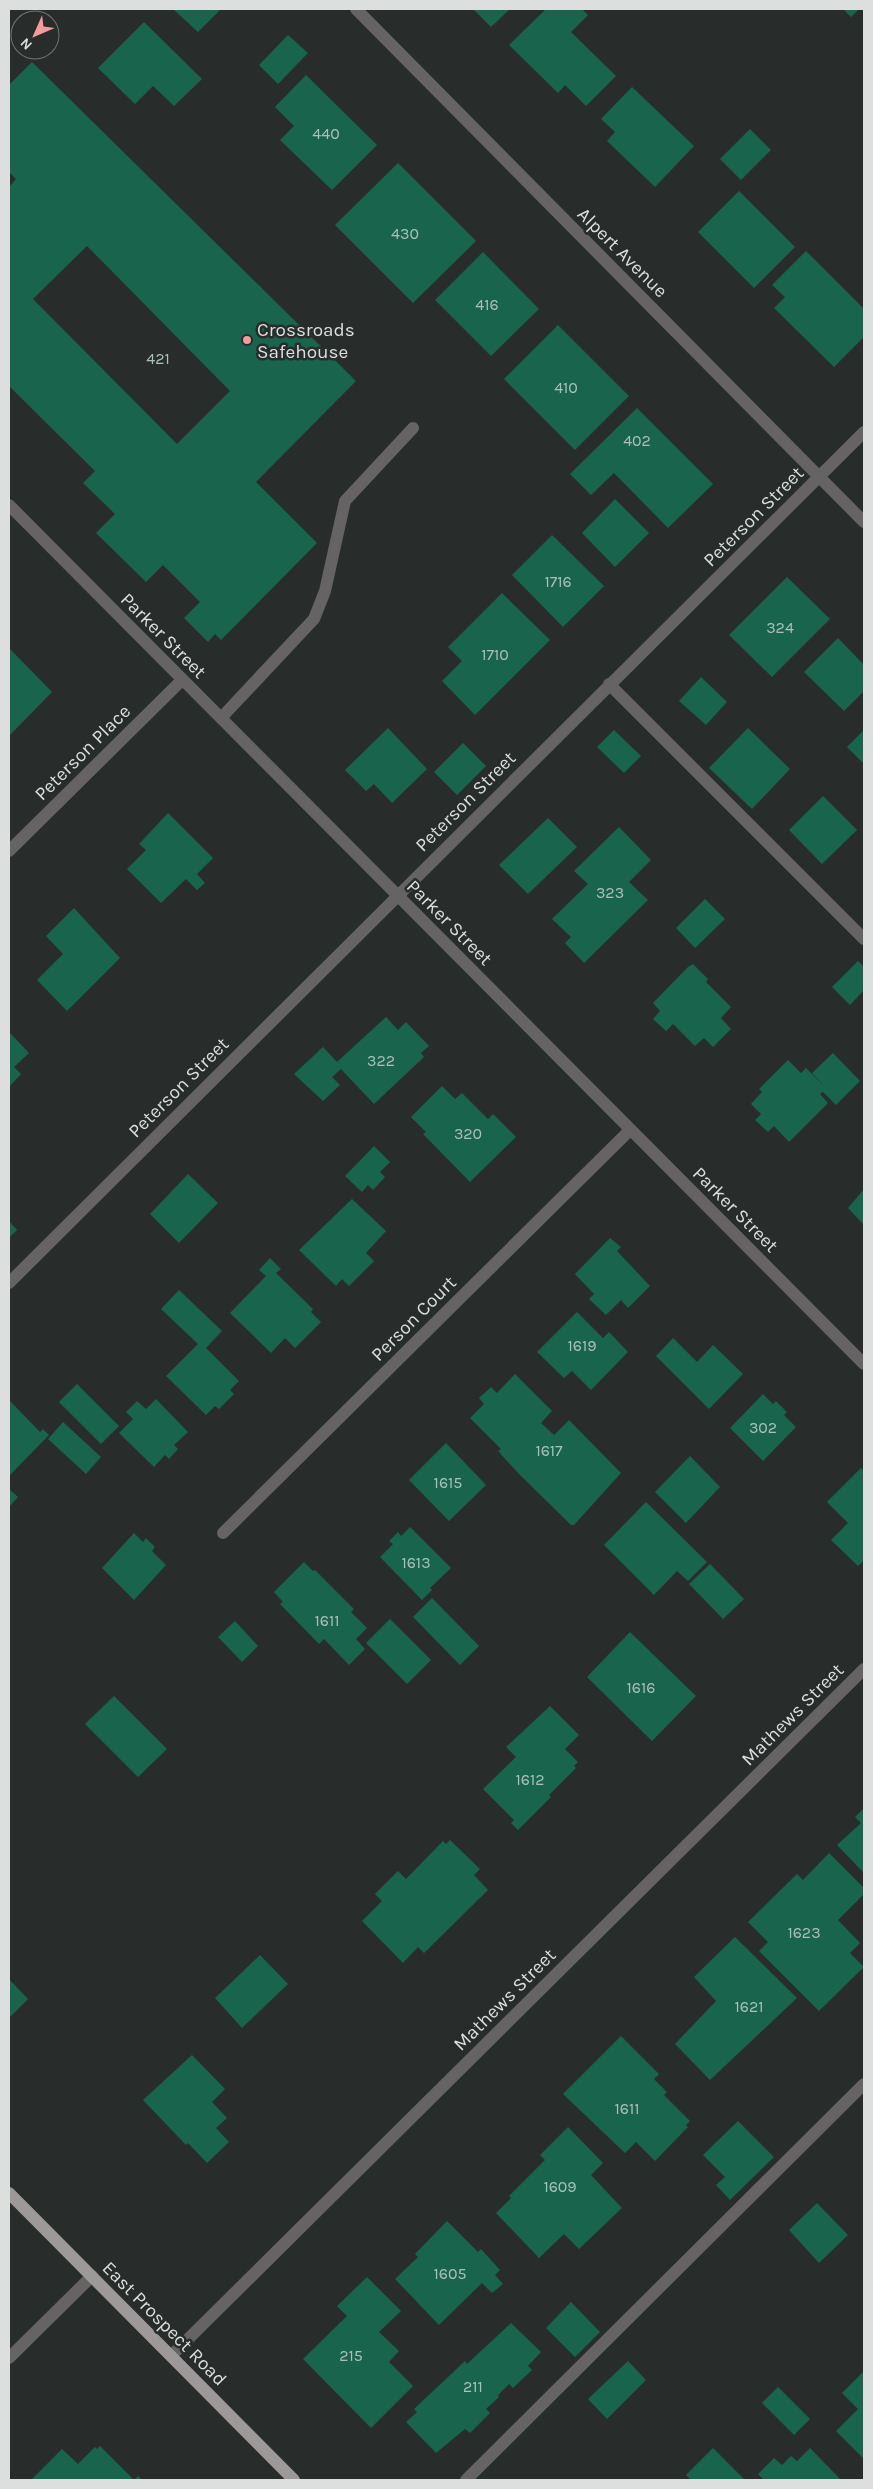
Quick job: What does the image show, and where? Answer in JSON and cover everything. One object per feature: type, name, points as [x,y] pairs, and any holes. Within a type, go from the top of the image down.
[{"type":"main road","name":"East Prospect Road","points":[[9,2193],[294,2480]]},
{"type":"street","name":"Alpert Avenue","points":[[356,9],[864,522]]},
{"type":"street","points":[[220,718],[314,618],[325,590],[346,501],[413,428]]},
{"type":"street","name":"Peterson Street","points":[[9,1283],[396,895],[864,432]]},
{"type":"street","name":"Parker Street","points":[[9,506],[864,1364]]},
{"type":"street","name":"Peterson Place","points":[[9,852],[182,680]]},
{"type":"street","points":[[609,684],[864,939]]},
{"type":"street","name":"Person Court","points":[[223,1532],[630,1130]]},
{"type":"street","name":"Mathews Street","points":[[171,2356],[864,1669]]},
{"type":"street","points":[[466,2480],[864,2084]]},
{"type":"street","points":[[9,2358],[92,2276]]},
{"type":"building","points":[[173,9],[221,9],[198,32]]},
{"type":"building","points":[[473,9],[510,9],[491,27]]},
{"type":"building","points":[[546,9],[582,9],[588,15],[571,32],[616,76],[586,106],[565,85],[558,93],[509,45]]},
{"type":"building","points":[[843,9],[859,9],[851,17]]},
{"type":"building","points":[[144,22],[202,79],[174,106],[153,86],[135,104],[98,68]]},
{"type":"building","points":[[288,35],[308,53],[278,84],[259,65]]},
{"type":"building","name":"Crossroads Safehouse","points":[[32,62],[356,381],[256,482],[317,543],[221,640],[215,634],[208,642],[184,618],[200,602],[163,565],[146,582],[96,533],[115,514],[83,483],[95,471],[9,386],[9,187],[16,179],[9,172],[9,85]],"holes":[[[87,246],[230,391],[177,444],[33,299]]]},
{"type":"building","points":[[306,75],[377,145],[332,190],[280,140],[294,126],[275,107]]},
{"type":"building","points":[[632,87],[694,146],[655,187],[607,141],[615,132],[601,119]]},
{"type":"building","points":[[750,129],[771,150],[741,180],[720,159]]},
{"type":"building","points":[[398,163],[476,241],[413,303],[335,225]]},
{"type":"building","points":[[739,191],[795,247],[754,288],[698,232]]},
{"type":"building","points":[[806,251],[864,309],[864,337],[834,367],[774,308],[785,297],[772,285]]},
{"type":"building","points":[[483,252],[539,309],[491,356],[435,300]]},
{"type":"building","points":[[558,325],[629,396],[575,450],[504,379]]},
{"type":"building","points":[[637,408],[713,484],[668,528],[614,473],[591,495],[570,474]]},
{"type":"building","points":[[615,499],[649,533],[615,567],[582,533]]},
{"type":"building","points":[[552,535],[604,586],[563,627],[512,575]]},
{"type":"building","points":[[787,577],[830,619],[772,677],[729,635]]},
{"type":"building","points":[[502,593],[550,640],[475,715],[442,681],[462,661],[448,647]]},
{"type":"building","points":[[838,638],[864,665],[864,691],[844,711],[804,672]]},
{"type":"building","points":[[9,648],[52,692],[9,736]]},
{"type":"building","points":[[701,677],[727,702],[706,725],[679,701]]},
{"type":"building","points":[[388,728],[427,769],[392,803],[374,784],[366,791],[345,770]]},
{"type":"building","points":[[748,728],[790,769],[752,809],[709,768]]},
{"type":"building","points":[[614,730],[641,756],[624,773],[597,747]]},
{"type":"building","points":[[864,730],[864,764],[847,747]]},
{"type":"building","points":[[463,743],[486,766],[457,795],[434,772]]},
{"type":"building","points":[[823,796],[857,830],[822,864],[789,830]]},
{"type":"building","points":[[168,813],[213,858],[197,874],[205,883],[197,890],[186,879],[161,903],[127,869],[146,850],[139,844]]},
{"type":"building","points":[[548,818],[577,847],[528,894],[499,865]]},
{"type":"building","points":[[619,827],[651,860],[629,882],[648,900],[584,963],[565,943],[571,937],[552,919],[588,884],[574,871]]},
{"type":"building","points":[[705,899],[725,919],[695,948],[676,928]]},
{"type":"building","points":[[74,908],[120,958],[67,1011],[37,980],[63,954],[46,936]]},
{"type":"building","points":[[858,961],[864,967],[864,990],[850,1005],[832,987]]},
{"type":"building","points":[[693,964],[708,979],[706,982],[731,1007],[721,1018],[731,1029],[713,1047],[704,1038],[695,1046],[673,1024],[666,1031],[653,1019],[660,1011],[653,1003]]},
{"type":"building","points":[[386,1017],[398,1030],[406,1022],[429,1046],[421,1053],[424,1057],[374,1104],[341,1069],[332,1077],[340,1085],[323,1101],[294,1074],[323,1047],[337,1062]]},
{"type":"building","points":[[9,1032],[29,1053],[14,1067],[21,1074],[9,1087]]},
{"type":"building","points":[[833,1053],[860,1081],[836,1105],[823,1092],[820,1094],[828,1103],[789,1142],[774,1126],[768,1132],[755,1120],[761,1114],[751,1104],[762,1092],[759,1089],[788,1060],[801,1073],[806,1068],[826,1088],[812,1073]]},
{"type":"building","points":[[442,1086],[455,1099],[462,1093],[488,1119],[493,1114],[516,1137],[470,1182],[423,1134],[426,1132],[411,1117]]},
{"type":"building","points":[[374,1146],[390,1162],[380,1172],[385,1177],[373,1190],[368,1185],[362,1192],[345,1176]]},
{"type":"building","points":[[188,1174],[218,1203],[179,1243],[150,1214]]},
{"type":"building","points":[[864,1189],[864,1225],[848,1208]]},
{"type":"building","points":[[352,1199],[386,1231],[366,1253],[374,1261],[349,1286],[342,1279],[336,1286],[299,1250]]},
{"type":"building","points":[[9,1221],[17,1230],[9,1238]]},
{"type":"building","points":[[610,1238],[621,1247],[617,1251],[650,1286],[628,1308],[621,1300],[606,1315],[589,1299],[594,1294],[575,1274]]},
{"type":"building","points":[[270,1258],[281,1269],[276,1273],[313,1309],[311,1312],[321,1322],[295,1348],[285,1338],[271,1353],[230,1313],[266,1276],[259,1270]]},
{"type":"building","points":[[179,1290],[222,1331],[206,1348],[239,1381],[230,1390],[234,1394],[219,1409],[215,1406],[206,1415],[166,1376],[198,1344],[161,1309]]},
{"type":"building","points":[[577,1312],[603,1338],[609,1332],[628,1352],[591,1390],[572,1371],[564,1378],[537,1352]]},
{"type":"building","points":[[673,1338],[697,1362],[713,1345],[743,1374],[709,1409],[656,1356]]},
{"type":"building","points":[[515,1374],[552,1411],[541,1423],[554,1435],[569,1420],[621,1473],[574,1525],[571,1525],[519,1474],[498,1451],[501,1449],[470,1418],[484,1404],[479,1398],[491,1387],[497,1393]]},
{"type":"building","points":[[77,1384],[119,1426],[101,1444],[59,1402]]},
{"type":"building","points":[[763,1394],[773,1404],[776,1401],[787,1412],[784,1415],[796,1427],[763,1461],[730,1428]]},
{"type":"building","points":[[156,1399],[188,1432],[174,1445],[178,1449],[169,1459],[165,1455],[154,1467],[119,1433],[133,1419],[126,1412],[137,1401],[146,1409]]},
{"type":"building","points":[[9,1400],[40,1432],[43,1429],[49,1435],[10,1475]]},
{"type":"building","points":[[63,1422],[101,1457],[86,1474],[48,1439]]},
{"type":"building","points":[[446,1443],[486,1485],[449,1521],[409,1480]]},
{"type":"building","points":[[690,1456],[720,1487],[686,1523],[655,1492]]},
{"type":"building","points":[[861,1468],[864,1471],[864,1560],[858,1566],[831,1540],[848,1523],[827,1502]]},
{"type":"building","points":[[9,1489],[18,1497],[9,1507]]},
{"type":"building","points":[[646,1502],[707,1562],[688,1581],[677,1571],[654,1595],[604,1545]]},
{"type":"building","points":[[410,1527],[451,1568],[430,1588],[432,1590],[422,1600],[380,1557],[393,1544],[389,1541],[398,1532],[401,1536]]},
{"type":"building","points":[[134,1533],[143,1542],[146,1538],[155,1547],[152,1551],[166,1565],[134,1600],[102,1568]]},
{"type":"building","points":[[304,1562],[313,1571],[315,1570],[354,1609],[351,1612],[367,1628],[356,1639],[365,1649],[349,1665],[324,1639],[319,1644],[280,1604],[283,1602],[274,1592]]},
{"type":"building","points":[[710,1564],[744,1599],[723,1619],[689,1584]]},
{"type":"building","points":[[432,1598],[479,1646],[460,1665],[413,1617]]},
{"type":"building","points":[[390,1619],[431,1660],[407,1684],[366,1643]]},
{"type":"building","points":[[235,1621],[258,1646],[242,1662],[218,1637]]},
{"type":"building","points":[[630,1632],[696,1696],[652,1741],[587,1677]]},
{"type":"building","points":[[114,1696],[167,1749],[138,1777],[85,1724]]},
{"type":"building","points":[[550,1706],[579,1735],[565,1749],[578,1762],[574,1766],[576,1768],[549,1795],[551,1797],[518,1830],[511,1823],[514,1820],[483,1789],[516,1757],[506,1747]]},
{"type":"building","points":[[864,1808],[864,1873],[837,1845],[861,1823],[855,1817]]},
{"type":"building","points":[[450,1840],[480,1869],[474,1875],[488,1890],[424,1953],[418,1947],[403,1963],[362,1921],[382,1901],[375,1894],[398,1871],[406,1879],[443,1841],[446,1844]]},
{"type":"building","points":[[829,1853],[864,1888],[864,1894],[838,1920],[860,1943],[850,1953],[864,1967],[819,2011],[759,1951],[768,1942],[748,1922],[797,1874],[803,1880]]},
{"type":"building","points":[[735,1937],[797,1998],[710,2080],[675,2044],[716,2001],[694,1977]]},
{"type":"building","points":[[260,1955],[288,1984],[242,2028],[215,1998]]},
{"type":"building","points":[[9,1979],[28,1999],[9,2018]]},
{"type":"building","points":[[621,2036],[659,2074],[654,2079],[667,2092],[664,2095],[690,2121],[686,2125],[688,2127],[655,2161],[636,2142],[625,2153],[563,2094]]},
{"type":"building","points":[[192,2055],[225,2089],[212,2102],[227,2118],[216,2128],[229,2142],[207,2163],[188,2143],[186,2145],[143,2100]]},
{"type":"building","points":[[738,2121],[774,2157],[730,2200],[716,2185],[725,2177],[703,2155]]},
{"type":"building","points":[[568,2127],[603,2163],[591,2175],[622,2208],[579,2249],[564,2234],[539,2258],[496,2213],[511,2198],[509,2196],[545,2160],[540,2155]]},
{"type":"building","points":[[817,2203],[848,2235],[819,2263],[789,2230]]},
{"type":"building","points":[[447,2221],[478,2252],[481,2249],[500,2270],[495,2275],[503,2284],[492,2293],[482,2283],[439,2325],[395,2279],[418,2257],[415,2254]]},
{"type":"building","points":[[367,2277],[401,2311],[379,2332],[399,2351],[389,2362],[413,2386],[371,2428],[303,2359],[347,2316],[337,2306]]},
{"type":"building","points":[[571,2302],[600,2332],[575,2357],[546,2328]]},
{"type":"building","points":[[511,2323],[541,2352],[528,2366],[532,2370],[513,2388],[509,2384],[498,2395],[499,2397],[486,2409],[490,2413],[470,2433],[465,2429],[436,2453],[406,2422],[417,2412],[414,2409],[465,2361],[467,2364]]},
{"type":"building","points":[[628,2361],[646,2380],[607,2419],[588,2399]]},
{"type":"building","points":[[864,2371],[864,2459],[836,2431],[858,2409],[842,2393]]},
{"type":"building","points":[[778,2387],[810,2419],[794,2435],[762,2403]]},
{"type":"building","points":[[100,2446],[134,2480],[31,2480],[62,2449],[78,2464],[95,2447],[97,2449]]},
{"type":"building","points":[[713,2448],[745,2480],[691,2480],[686,2475]]},
{"type":"building","points":[[810,2448],[841,2480],[764,2480],[758,2474],[774,2458],[782,2465],[791,2456],[797,2461]]},
{"type":"building","points":[[138,2476],[142,2480],[134,2480]]},
{"type":"place","name":"Crossroads Safehouse","points":[[247,340]]}]
